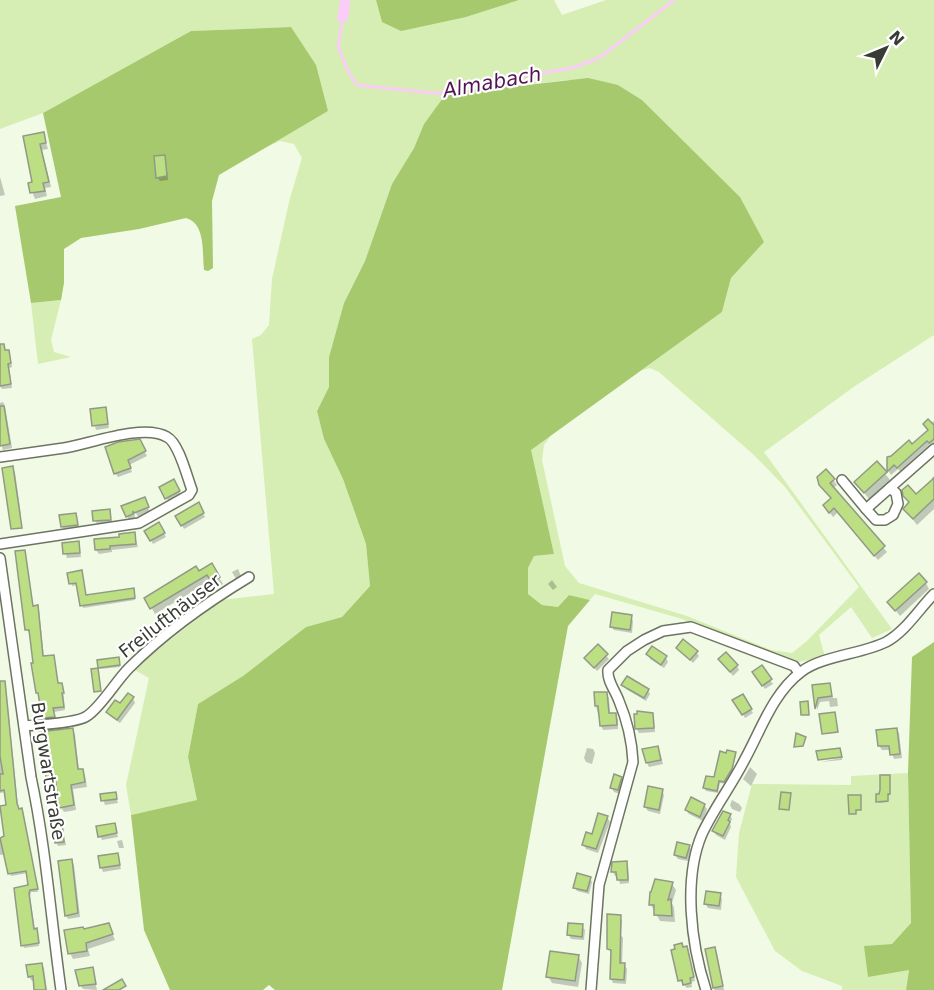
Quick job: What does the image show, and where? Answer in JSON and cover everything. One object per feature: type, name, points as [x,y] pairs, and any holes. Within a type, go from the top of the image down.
[{"type":"street","points":[[0,457],[65,448],[133,433],[160,434],[168,437],[175,444],[192,490],[189,495],[139,523],[0,543]]},
{"type":"street","points":[[867,509],[934,449]]},
{"type":"street","points":[[842,480],[876,520],[885,520],[893,515],[898,504],[896,494],[890,488]]},
{"type":"street","name":"Burgwartstraße","points":[[0,558],[45,860],[61,990]]},
{"type":"street","name":"Freilufthäuser","points":[[24,726],[76,720],[88,716],[127,669],[141,656],[193,615],[249,577]]},
{"type":"street","points":[[706,990],[698,966],[690,888],[693,865],[703,833],[770,710],[799,673],[809,667],[867,650],[888,641],[900,632],[934,594]]},
{"type":"street","points":[[591,990],[599,885],[633,762],[632,745],[619,702],[608,677],[608,670],[627,651],[644,640],[663,631],[691,627],[794,666],[799,673]]},
{"type":"green space","points":[[0,0],[376,0],[382,21],[466,17],[519,0],[554,0],[562,15],[606,0],[934,0],[934,335],[855,386],[764,452],[892,629],[872,638],[851,607],[819,635],[825,657],[798,662],[679,618],[595,594],[590,600],[569,595],[558,607],[542,605],[528,594],[528,568],[534,556],[554,554],[530,450],[552,434],[544,445],[542,460],[565,566],[579,583],[687,616],[771,650],[792,653],[807,641],[859,587],[785,487],[754,455],[659,372],[650,368],[642,370],[722,312],[731,278],[763,242],[740,197],[642,100],[618,85],[567,80],[449,91],[424,124],[414,148],[392,184],[365,261],[344,303],[329,357],[329,387],[317,411],[324,439],[343,479],[366,544],[370,586],[342,617],[306,627],[243,676],[198,704],[188,757],[197,800],[131,815],[126,785],[149,678],[133,669],[221,600],[274,594],[252,339],[261,335],[269,325],[272,279],[290,198],[302,158],[294,144],[280,141],[262,149],[328,111],[291,27],[191,31],[43,113],[0,129]]},
{"type":"green space","points":[[376,0],[519,0],[466,17],[401,31],[382,22]]},
{"type":"green space","points":[[291,27],[316,65],[328,111],[219,175],[212,201],[213,268],[208,271],[204,270],[200,232],[192,221],[186,218],[139,229],[81,238],[64,249],[64,283],[61,300],[31,303],[15,206],[61,197],[43,113],[191,31]]},
{"type":"green space","points":[[588,78],[618,85],[642,100],[740,197],[764,242],[731,278],[722,312],[531,450],[554,554],[534,556],[528,568],[528,594],[542,605],[558,607],[569,595],[590,600],[568,626],[502,990],[275,990],[269,985],[263,990],[170,990],[144,930],[131,815],[197,800],[188,757],[198,704],[243,676],[306,627],[342,617],[370,586],[366,544],[343,479],[324,439],[317,411],[329,387],[329,357],[344,303],[365,261],[392,184],[414,148],[424,124],[448,91]]},
{"type":"green space","points":[[61,300],[51,340],[54,352],[71,357],[38,364],[31,303]]},
{"type":"green space","points":[[934,642],[934,990],[906,990],[909,970],[868,977],[864,946],[892,944],[911,923],[908,773],[912,657]]},
{"type":"green space","points":[[908,773],[911,923],[892,944],[865,946],[909,970],[906,990],[842,990],[842,986],[802,971],[775,951],[736,877],[739,833],[752,784],[851,785],[851,776]]},
{"type":"shaded area","points":[[340,0],[350,0],[346,22],[337,21]]},
{"type":"building","points":[[44,132],[46,143],[40,144],[49,182],[43,183],[45,191],[30,193],[28,183],[32,182],[23,136]]},
{"type":"building","points":[[165,155],[167,176],[156,178],[154,156]]},
{"type":"building","points":[[0,344],[4,344],[5,350],[9,350],[11,363],[8,364],[11,384],[0,386]]},
{"type":"building","points":[[0,406],[4,406],[10,444],[0,446]]},
{"type":"building","points":[[106,407],[108,424],[92,426],[90,409]]},
{"type":"building","points":[[928,419],[934,425],[934,439],[929,443],[927,441],[897,468],[894,465],[887,472],[887,457],[909,440],[912,444],[928,430],[923,424]]},
{"type":"building","points":[[140,439],[146,451],[128,460],[131,468],[114,474],[105,447],[118,442]]},
{"type":"building","points":[[877,461],[887,472],[864,493],[854,482]]},
{"type":"building","points":[[13,466],[22,528],[11,529],[2,468]]},
{"type":"building","points":[[826,469],[835,479],[830,483],[885,546],[874,556],[834,508],[829,513],[823,505],[831,498],[819,485],[817,477]]},
{"type":"building","points":[[934,478],[934,499],[913,519],[903,509],[909,502],[903,496],[902,490],[908,485],[916,494]]},
{"type":"building","points":[[174,479],[180,491],[165,499],[159,487]]},
{"type":"building","points":[[145,497],[149,507],[134,513],[133,511],[133,514],[126,517],[121,506]]},
{"type":"building","points":[[199,502],[204,513],[181,526],[175,516]]},
{"type":"building","points":[[110,509],[111,520],[93,521],[92,511]]},
{"type":"building","points":[[76,513],[78,525],[61,527],[59,515]]},
{"type":"building","points":[[159,522],[165,533],[150,541],[144,531]]},
{"type":"building","points":[[135,532],[136,544],[95,550],[94,539],[119,537],[119,534]]},
{"type":"building","points":[[79,541],[80,553],[63,554],[62,543]]},
{"type":"building","points":[[25,550],[33,606],[38,605],[43,656],[54,655],[58,683],[62,683],[64,693],[62,693],[64,707],[53,708],[55,717],[42,718],[38,693],[36,693],[29,630],[25,630],[15,551]]},
{"type":"building","points":[[212,563],[220,577],[212,583],[207,575],[150,609],[144,598],[196,566],[199,571]]},
{"type":"building","points":[[82,570],[86,595],[134,588],[135,598],[80,606],[76,583],[69,584],[67,573]]},
{"type":"building","points":[[919,573],[927,582],[895,611],[887,602]]},
{"type":"building","points":[[612,612],[632,615],[630,630],[610,627]]},
{"type":"building","points":[[683,639],[698,651],[690,660],[676,648]]},
{"type":"building","points":[[598,644],[608,654],[594,668],[584,658]]},
{"type":"building","points":[[652,646],[667,656],[661,665],[646,654]]},
{"type":"building","points":[[726,652],[738,665],[730,672],[718,659]]},
{"type":"building","points":[[119,657],[120,665],[98,668],[97,660]]},
{"type":"building","points":[[762,665],[772,679],[762,686],[752,672]]},
{"type":"building","points":[[98,668],[101,691],[94,692],[91,669]]},
{"type":"building","points":[[627,676],[649,689],[644,698],[621,685]]},
{"type":"building","points":[[0,681],[5,681],[17,803],[19,809],[22,808],[38,889],[30,890],[29,893],[34,929],[37,928],[39,943],[21,946],[14,888],[28,885],[26,871],[8,874],[0,838],[4,836],[0,806],[6,805],[4,790],[0,791],[0,774],[3,774],[0,756]]},
{"type":"building","points":[[830,683],[832,696],[818,698],[815,709],[812,685]]},
{"type":"building","points":[[594,692],[607,692],[609,713],[616,713],[617,725],[600,726]]},
{"type":"building","points":[[128,693],[134,697],[117,720],[106,712],[115,700],[120,703]]},
{"type":"building","points":[[743,694],[752,709],[742,715],[732,700]]},
{"type":"building","points":[[808,701],[809,715],[801,715],[800,702]]},
{"type":"building","points":[[637,711],[653,713],[654,728],[635,729],[634,714],[637,714]]},
{"type":"building","points":[[835,712],[838,732],[822,734],[819,714]]},
{"type":"building","points":[[73,728],[78,769],[83,769],[85,782],[71,785],[74,805],[59,808],[55,776],[46,777],[39,732]]},
{"type":"building","points":[[897,728],[900,754],[890,755],[889,746],[878,746],[876,730]]},
{"type":"building","points":[[796,733],[806,737],[803,746],[794,747]]},
{"type":"building","points":[[658,746],[661,760],[646,763],[642,749]]},
{"type":"building","points":[[840,748],[842,757],[818,760],[816,751]]},
{"type":"building","points":[[727,750],[736,752],[732,769],[724,782],[719,781],[717,791],[703,788],[706,776],[714,777],[720,751],[726,753]]},
{"type":"building","points":[[614,774],[622,777],[618,790],[610,788]]},
{"type":"building","points":[[880,775],[890,775],[890,794],[888,794],[888,801],[876,802],[876,794],[879,794],[880,790]]},
{"type":"building","points":[[648,786],[663,789],[659,810],[644,807]]},
{"type":"building","points":[[116,792],[117,799],[101,801],[100,794]]},
{"type":"building","points":[[781,792],[791,793],[789,810],[779,809]]},
{"type":"building","points":[[848,795],[861,795],[861,810],[856,810],[856,814],[849,814]]},
{"type":"building","points":[[691,797],[705,804],[700,817],[685,810]]},
{"type":"building","points":[[723,811],[731,814],[723,836],[712,831]]},
{"type":"building","points":[[598,813],[608,816],[596,849],[582,845],[586,832],[592,834]]},
{"type":"building","points":[[62,822],[64,842],[55,843],[52,824]]},
{"type":"building","points":[[115,823],[117,833],[98,837],[96,826]]},
{"type":"building","points":[[677,842],[690,845],[686,858],[674,855]]},
{"type":"building","points":[[118,853],[120,865],[100,868],[98,856]]},
{"type":"building","points":[[72,859],[78,913],[65,916],[58,861]]},
{"type":"building","points":[[627,861],[628,880],[617,880],[616,872],[611,872],[612,862]]},
{"type":"building","points":[[577,873],[591,877],[587,891],[573,888]]},
{"type":"building","points":[[655,879],[673,882],[668,900],[671,899],[672,916],[654,915],[654,905],[649,905],[650,892]]},
{"type":"building","points":[[706,891],[721,893],[719,906],[704,904]]},
{"type":"building","points":[[607,914],[621,915],[620,963],[625,963],[624,980],[610,979],[611,950],[607,949]]},
{"type":"building","points":[[109,923],[113,934],[86,943],[87,951],[68,954],[64,930],[83,927],[84,929]]},
{"type":"building","points":[[568,923],[583,924],[582,937],[567,935]]},
{"type":"building","points":[[682,943],[683,947],[687,946],[694,977],[690,978],[691,983],[683,985],[682,980],[678,981],[671,950],[675,949],[674,945]]},
{"type":"building","points":[[715,947],[723,986],[713,988],[705,949]]},
{"type":"building","points":[[550,951],[579,955],[575,981],[546,977]]},
{"type":"building","points":[[42,963],[46,990],[34,990],[33,976],[28,977],[26,965]]},
{"type":"building","points":[[93,967],[96,984],[79,986],[75,970]]},
{"type":"building","points":[[122,979],[126,986],[119,990],[103,990]]},
{"type":"waterway","name":"Almabach","points":[[342,22],[338,47],[357,85],[441,93],[458,87],[572,68],[599,58],[674,0]]}]
